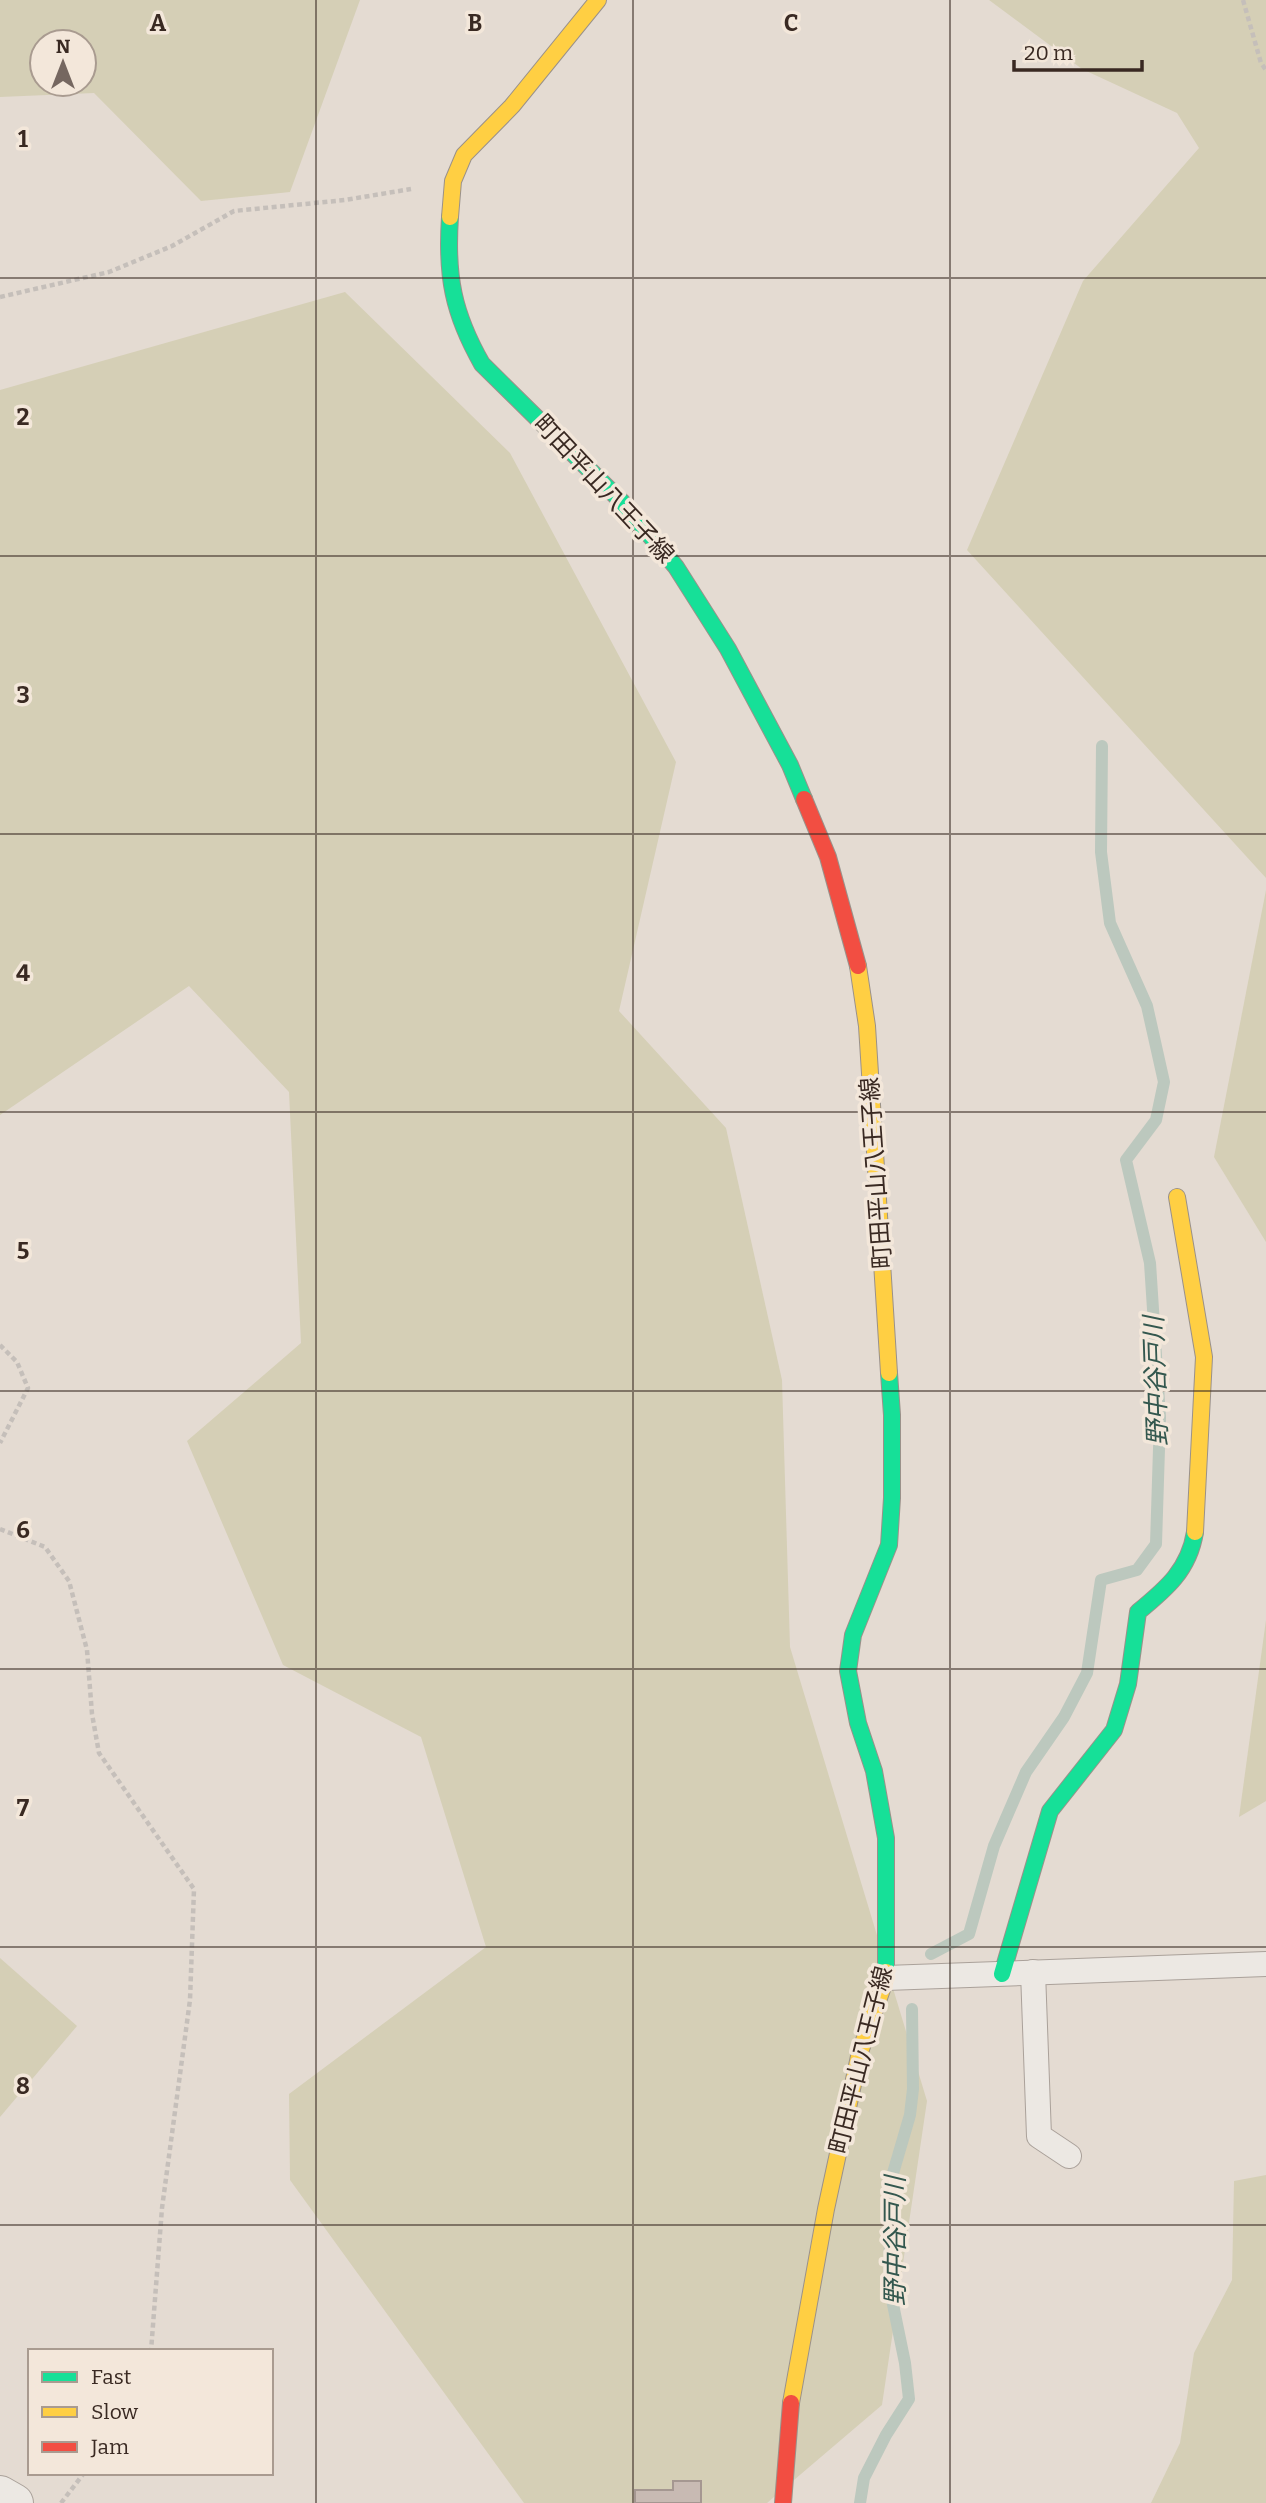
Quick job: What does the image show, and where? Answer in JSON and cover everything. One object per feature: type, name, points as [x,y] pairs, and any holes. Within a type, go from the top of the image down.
[{"type":"main road","name":"町田平山八王子線","points":[[598,0],[512,106],[464,155],[453,181],[448,252],[454,301],[467,337],[482,364],[622,502],[676,568],[728,649],[790,765],[828,857],[857,962],[867,1026],[892,1415],[892,1498],[889,1545],[853,1634],[848,1671],[858,1723],[874,1771],[886,1838],[886,1978],[860,2052],[826,2209],[788,2420],[783,2503]]},
{"type":"main road","points":[[1002,1974],[1049,1811],[1114,1730],[1128,1684],[1138,1612],[1171,1585],[1192,1550],[1197,1516],[1204,1357],[1177,1197]]},
{"type":"street","points":[[0,2495],[14,2503]]},
{"type":"lane","points":[[886,1978],[1266,1964]]},
{"type":"lane","points":[[1033,1972],[1039,2136],[1069,2156]]},
{"type":"path","points":[[1243,0],[1261,63],[1266,70]]},
{"type":"path","points":[[0,297],[109,272],[172,246],[234,211],[345,200],[453,181]]},
{"type":"path","points":[[0,1345],[17,1362],[28,1388],[0,1443]]},
{"type":"path","points":[[0,1529],[45,1547],[69,1581],[87,1650],[92,1714],[99,1753],[194,1889],[190,2000],[162,2208],[150,2349]]},
{"type":"path","points":[[61,2503],[82,2475]]},
{"type":"shaded area","points":[[0,0],[360,0],[290,192],[201,201],[98,97],[98,28],[28,28],[28,96],[0,97]]},
{"type":"shaded area","points":[[989,0],[1266,0],[1266,878],[967,550],[1083,281],[1199,148],[1177,113],[1082,69]]},
{"type":"shaded area","points":[[345,292],[510,453],[676,762],[619,1011],[726,1128],[782,1380],[790,1647],[927,2101],[882,2405],[767,2503],[524,2503],[290,2180],[289,2094],[486,1947],[421,1737],[283,1665],[187,1441],[301,1343],[289,1092],[189,986],[0,1115],[0,390]]},
{"type":"shaded area","points":[[1266,890],[1266,1242],[1214,1157]]},
{"type":"shaded area","points":[[1266,1620],[1266,1801],[1239,1817]]},
{"type":"shaded area","points":[[0,1958],[77,2026],[0,2117]]},
{"type":"shaded area","points":[[1266,2175],[1266,2503],[1151,2503],[1180,2443],[1194,2353],[1232,2280],[1234,2181]]},
{"type":"building","points":[[673,2481],[701,2481],[701,2503],[635,2503],[635,2490],[673,2490]]},
{"type":"waterway","name":"野中谷戸川","points":[[931,1954],[969,1934],[994,1846],[1026,1772],[1064,1717],[1087,1673],[1101,1580],[1137,1570],[1156,1544],[1160,1417],[1150,1263],[1126,1160],[1156,1120],[1164,1082],[1147,1006],[1110,923],[1101,852],[1102,746]]},
{"type":"waterway","name":"野中谷戸川","points":[[860,2503],[864,2478],[886,2435],[909,2399],[905,2363],[889,2285],[891,2180],[910,2115],[913,2089],[912,2009]]},
{"type":"traffic: fast","points":[[450,217],[449,258],[454,294],[464,328],[482,364],[622,502],[676,567],[728,649],[790,765],[804,799]]},
{"type":"traffic: fast","points":[[886,1972],[886,1838],[874,1771],[858,1723],[848,1671],[853,1635],[889,1545],[892,1498],[889,1373]]},
{"type":"traffic: fast","points":[[1002,1974],[1050,1811],[1114,1730],[1128,1684],[1138,1612],[1175,1578],[1188,1557],[1195,1532]]},
{"type":"traffic: slow","points":[[450,217],[453,181],[464,155],[512,106],[598,0]]},
{"type":"traffic: slow","points":[[858,966],[867,1026],[889,1373]]},
{"type":"traffic: slow","points":[[1177,1197],[1204,1357],[1195,1532]]},
{"type":"traffic: slow","points":[[791,2403],[826,2209],[860,2052],[886,1972]]},
{"type":"traffic: jam","points":[[804,799],[828,857],[858,966]]},
{"type":"traffic: jam","points":[[783,2503],[791,2403]]}]
